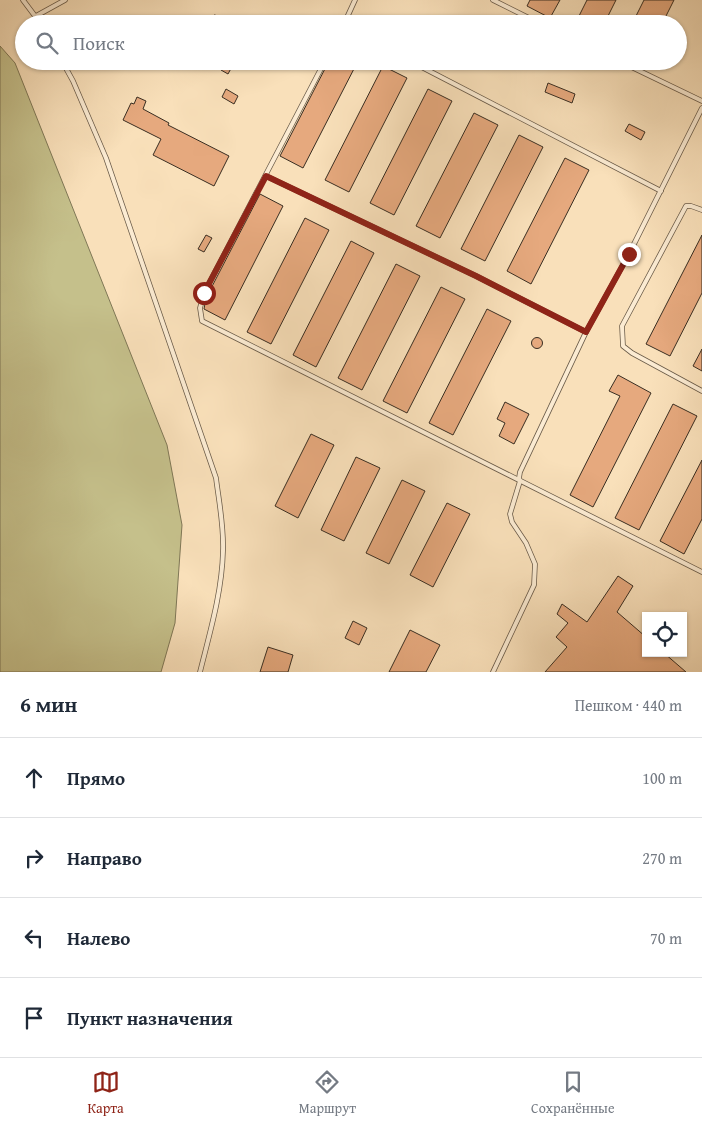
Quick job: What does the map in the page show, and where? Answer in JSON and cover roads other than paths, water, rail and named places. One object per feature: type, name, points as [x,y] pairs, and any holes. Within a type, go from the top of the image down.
[{"type":"lane","points":[[22,0],[35,15]]},
{"type":"lane","points":[[38,15],[65,0]]},
{"type":"lane","points":[[348,15],[355,0]]},
{"type":"lane","points":[[493,0],[523,15]]},
{"type":"lane","points":[[67,70],[106,158],[216,478],[222,516],[223,550],[218,599],[200,672]]},
{"type":"lane","points":[[320,70],[204,293],[200,308],[202,321],[702,572]]},
{"type":"lane","points":[[427,70],[661,191]]},
{"type":"lane","points":[[638,70],[702,101]]},
{"type":"lane","points":[[492,672],[534,585],[535,564],[526,543],[512,522],[510,514],[520,481],[518,478],[520,472],[530,446],[586,332],[661,191],[702,108]]},
{"type":"lane","points":[[266,176],[467,272],[586,332]]},
{"type":"lane","points":[[702,210],[686,206],[622,326],[623,346],[632,353],[702,391]]}]
